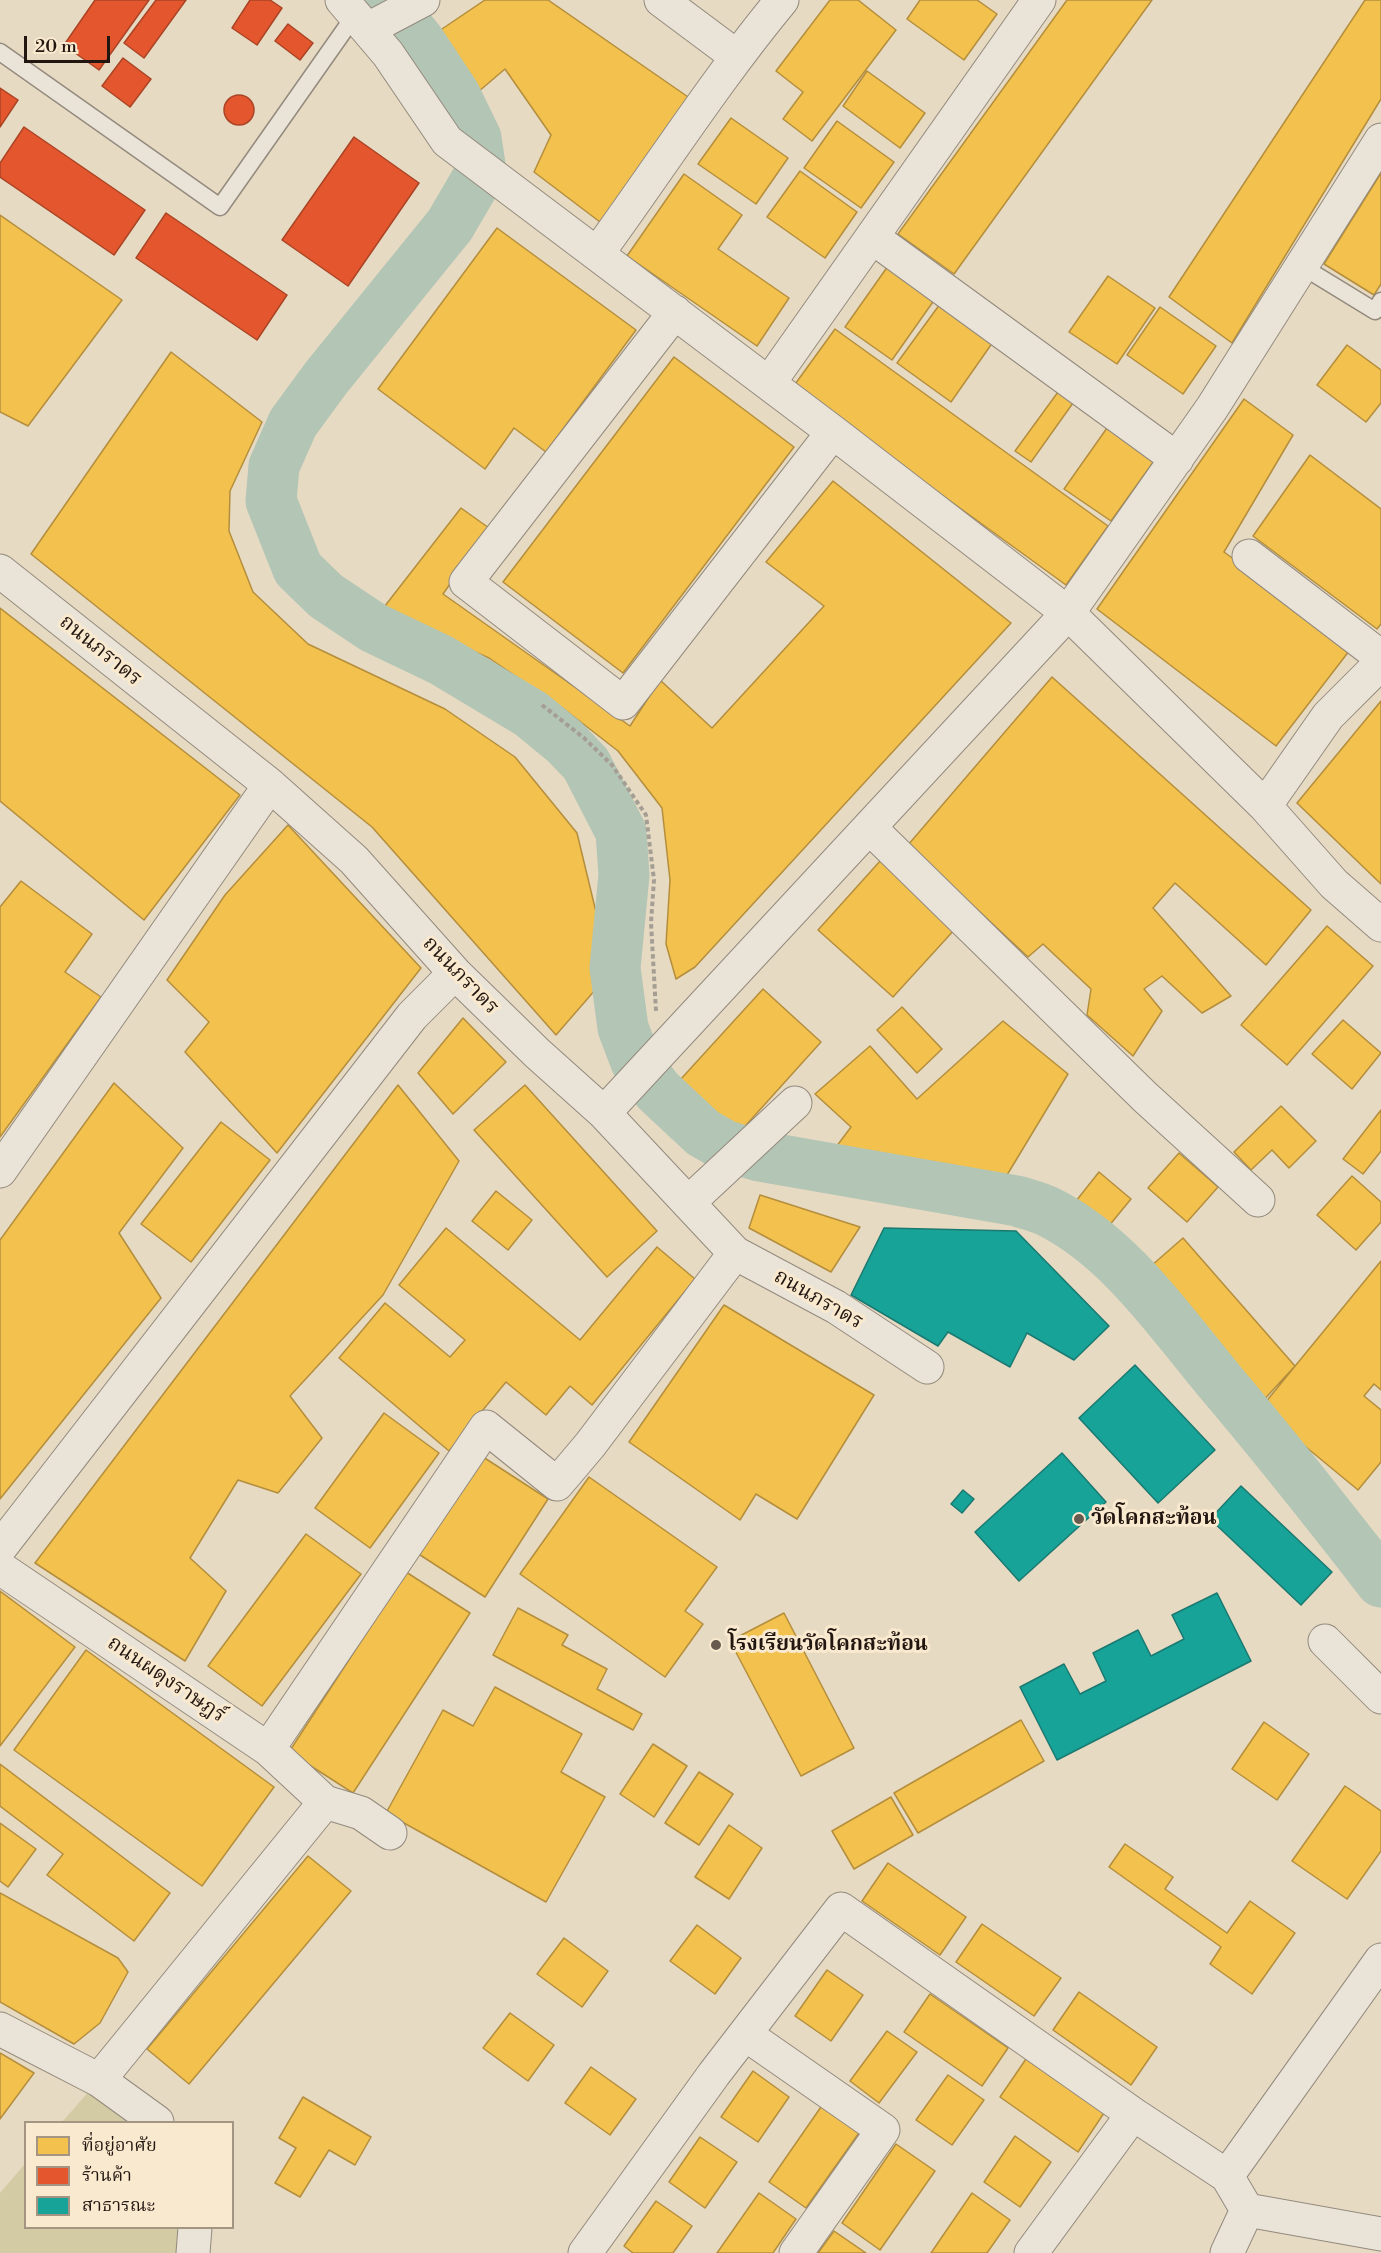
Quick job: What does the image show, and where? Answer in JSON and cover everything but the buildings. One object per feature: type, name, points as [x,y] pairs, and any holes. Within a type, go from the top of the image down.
[{"type":"street","points":[[661,0],[736,56]]},
{"type":"street","points":[[597,254],[666,159],[736,56],[782,0]]},
{"type":"street","points":[[769,383],[1039,0]]},
{"type":"street","points":[[355,15],[410,7]]},
{"type":"street","points":[[355,15],[388,54],[447,141],[769,383],[1068,613],[1265,806],[1334,884],[1381,925]]},
{"type":"street","points":[[614,1102],[1068,613],[1177,459],[1303,267],[1381,140]]},
{"type":"street","points":[[872,237],[1177,459]]},
{"type":"street","points":[[675,312],[466,582],[623,703],[833,432]]},
{"type":"street","points":[[1249,556],[1381,657]]},
{"type":"street","name":"ถนนภราดร","points":[[0,571],[270,785],[354,860],[455,973],[537,1053],[614,1102],[689,1202],[735,1253],[836,1307],[927,1367]]},
{"type":"street","points":[[1265,806],[1328,716],[1381,663]]},
{"type":"street","points":[[0,1171],[270,785]]},
{"type":"street","points":[[870,828],[1145,1097],[1258,1200]]},
{"type":"street","points":[[0,1548],[412,1016],[455,973]]},
{"type":"street","points":[[689,1202],[728,1163],[795,1103]]},
{"type":"street","points":[[268,1749],[486,1427],[557,1484],[590,1445],[735,1253]]},
{"type":"street","name":"ถนนผดุงราษฎร์","points":[[0,1568],[268,1749],[325,1802]]},
{"type":"street","points":[[1325,1641],[1380,1694]]},
{"type":"street","points":[[99,2080],[325,1802],[361,1813],[390,1833]]},
{"type":"street","points":[[585,2253],[745,2034],[841,1909],[1133,2114],[1227,2176],[1247,2210],[1381,2234]]},
{"type":"street","points":[[1227,2176],[1381,1960]]},
{"type":"street","points":[[0,2029],[99,2080],[157,2121]]},
{"type":"street","points":[[745,2034],[883,2130],[795,2253]]},
{"type":"street","points":[[1031,2253],[1133,2114]]},
{"type":"street","points":[[1227,2253],[1247,2210]]},
{"type":"street","points":[[193,2253],[195,2229]]},
{"type":"lane","points":[[0,52],[220,207],[355,15]]},
{"type":"lane","points":[[1303,267],[1379,309]]},
{"type":"path","points":[[542,705],[584,738],[612,765],[646,814],[654,880],[651,923],[654,1005],[668,1046]]},
{"type":"shaded area","points":[[99,2080],[156,2121],[63,2121]]},
{"type":"shaded area","points":[[24,2165],[24,2229],[195,2229],[193,2253],[0,2253],[0,2193]]},
{"type":"waterway","points":[[386,0],[420,42],[455,95],[476,138],[481,172],[450,225],[326,378],[293,423],[274,466],[271,501],[298,569],[326,596],[374,628],[441,660],[531,714],[565,742],[586,764],[621,832],[624,875],[615,968],[623,1028],[636,1062],[658,1091],[703,1133],[724,1145],[759,1156],[1017,1201],[1047,1211],[1073,1226],[1121,1265],[1163,1311],[1381,1582]]},
{"type":"place","name":"วัดโคกสะท้อน","points":[[1079,1519]]},
{"type":"place","name":"โรงเรียนวัดโคกสะท้อน","points":[[716,1645]]}]
